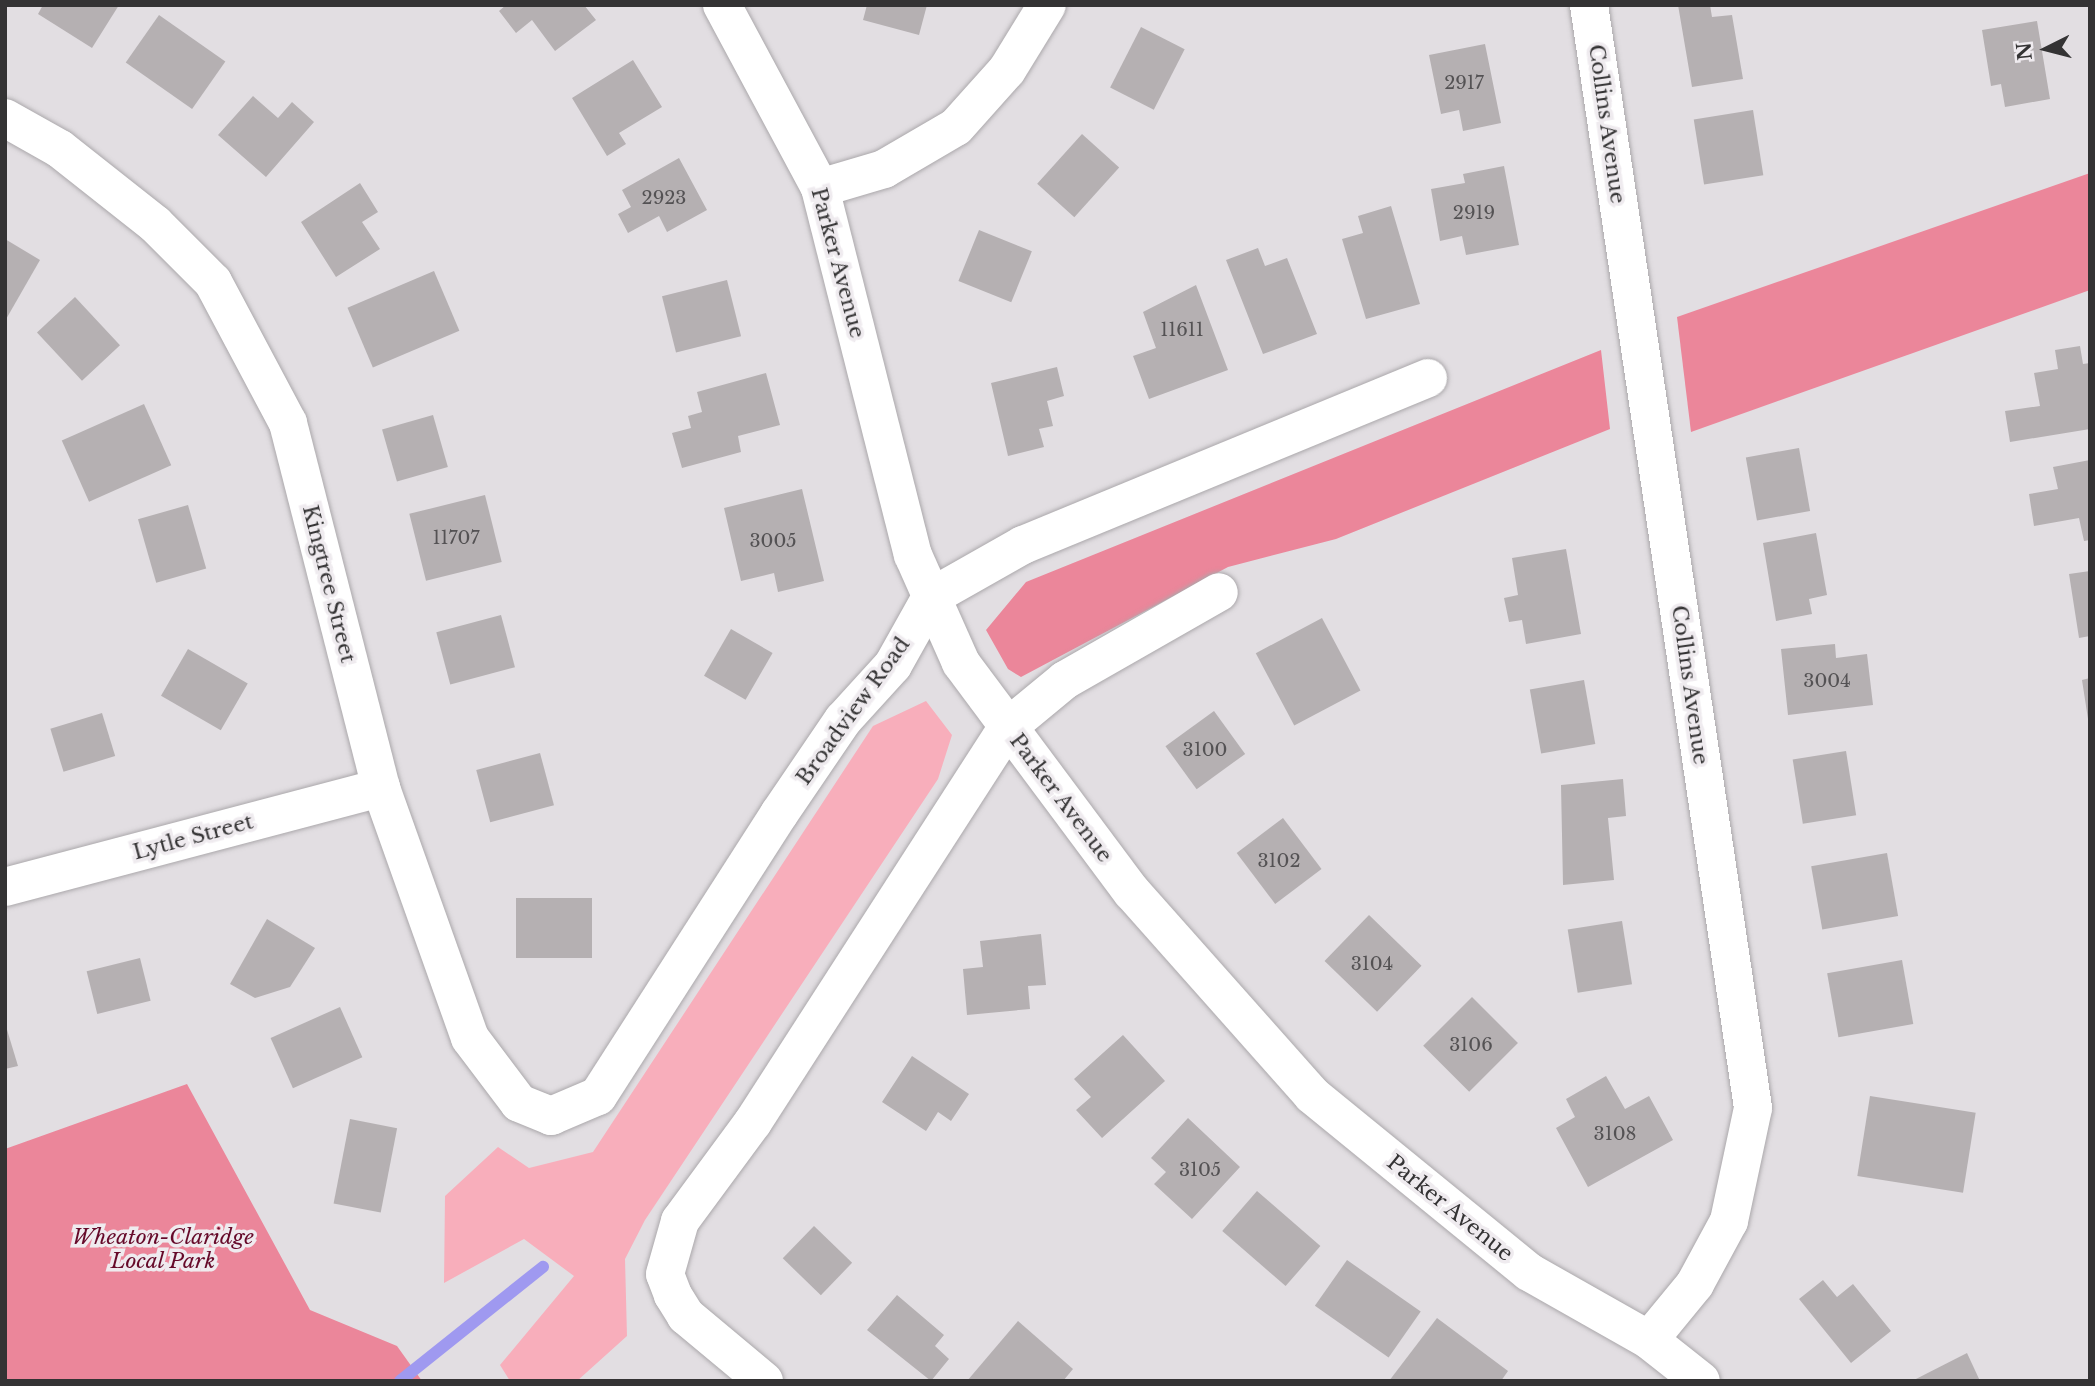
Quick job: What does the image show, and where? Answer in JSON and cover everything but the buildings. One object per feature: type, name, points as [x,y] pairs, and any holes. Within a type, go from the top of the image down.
[{"type":"street","name":"Parker Avenue","points":[[722,5],[820,188],[913,555],[961,663],[1132,892],[1312,1095],[1529,1272],[1649,1340],[1701,1381]]},
{"type":"street","points":[[820,188],[884,169],[956,127],[1007,70],[1048,5]]},
{"type":"street","name":"Collins Avenue","points":[[1589,5],[1753,1108],[1729,1222],[1695,1284],[1649,1340]]},
{"type":"street","name":"Kingtree Street","points":[[5,118],[70,157],[155,224],[213,282],[288,423],[381,788],[470,1038],[519,1103],[551,1116]]},
{"type":"street","points":[[932,597],[1023,545],[1428,378]]},
{"type":"street","points":[[764,1381],[685,1316],[665,1274],[680,1221],[753,1122],[1008,727],[1065,680],[1219,592]]},
{"type":"street","name":"Broadview Road","points":[[551,1116],[577,1110],[598,1096],[779,814],[843,720],[893,664],[932,597]]},
{"type":"street","name":"Lytle Street","points":[[5,887],[381,788]]},
{"type":"shaded area","points":[[926,701],[952,735],[938,779],[645,1220],[625,1259],[627,1336],[577,1381],[510,1381],[500,1365],[574,1276],[524,1239],[444,1283],[445,1196],[498,1147],[529,1168],[593,1152],[873,726]]},
{"type":"green space","points":[[2090,173],[2090,290],[1691,432],[1677,317]]},
{"type":"green space","points":[[1601,350],[1610,429],[1336,539],[1228,567],[1021,677],[1008,669],[986,630],[1026,582]]},
{"type":"green space","name":"Wheaton-Claridge Local Park","points":[[187,1084],[310,1310],[397,1346],[422,1381],[5,1381],[5,1149]]},
{"type":"waterway","points":[[400,1381],[543,1267]]}]
